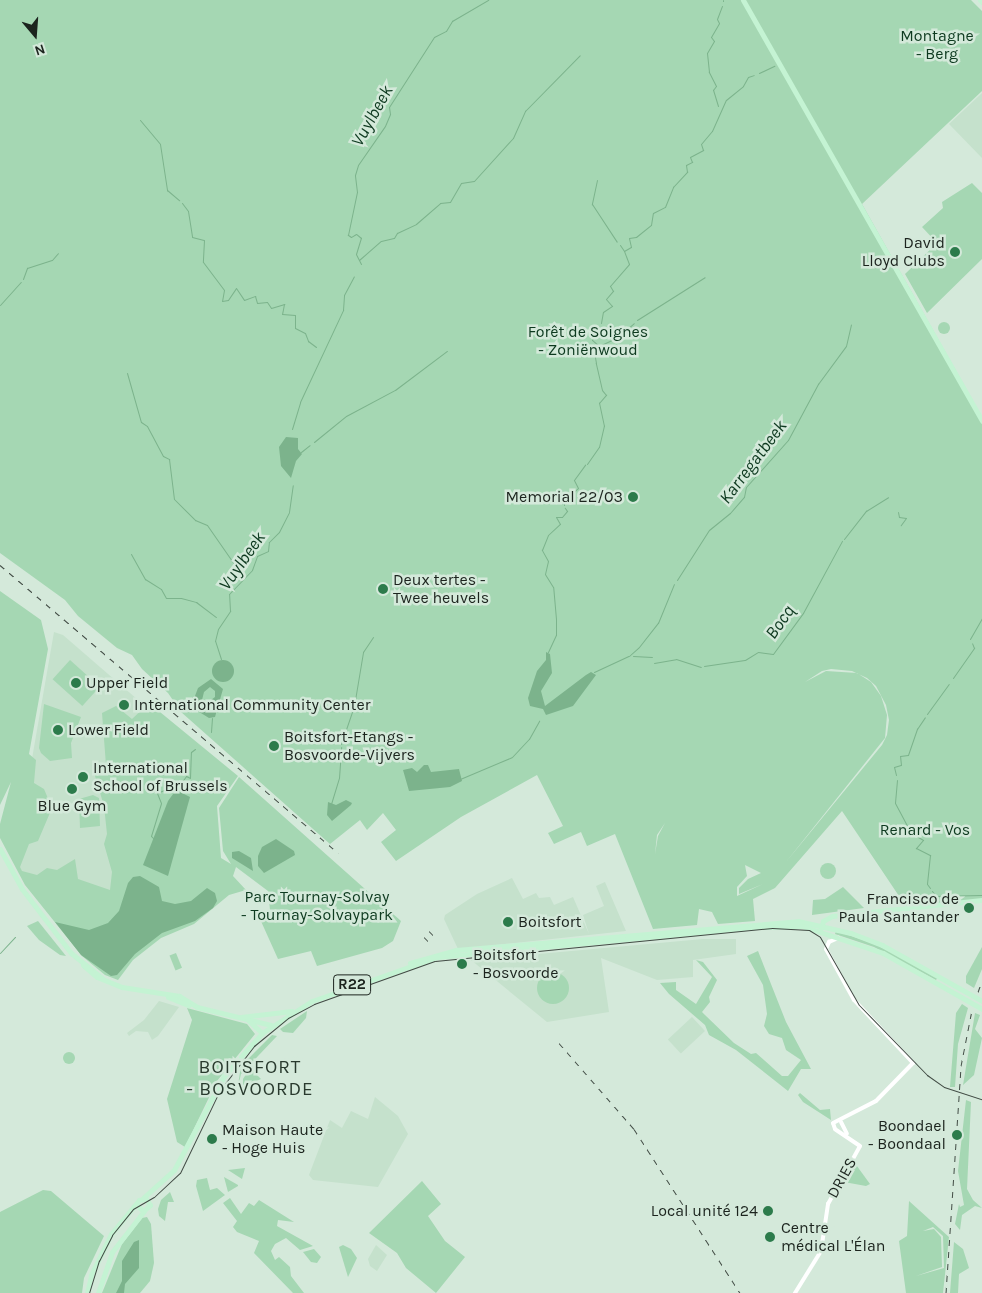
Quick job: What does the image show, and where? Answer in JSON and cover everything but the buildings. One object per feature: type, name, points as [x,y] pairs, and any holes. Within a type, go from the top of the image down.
[{"type":"main road","points":[[743,0],[982,421]]},
{"type":"main road","points":[[0,850],[23,890],[83,964],[102,978],[117,985],[248,1021],[271,1025]]},
{"type":"main road","points":[[822,928],[828,917],[839,915],[982,900]]},
{"type":"main road","points":[[828,928],[839,915]]},
{"type":"main road","name":"R22","points":[[87,1293],[103,1247],[136,1204],[173,1176],[224,1076],[262,1033],[294,1010],[329,993],[423,960],[455,955],[787,921],[822,928]]},
{"type":"main road","points":[[822,928],[828,928],[891,950],[982,1001]]},
{"type":"main road","points":[[822,928],[898,960],[982,1009]]},
{"type":"main road","points":[[158,995],[177,996],[194,1006]]},
{"type":"main road","points":[[236,1017],[294,1010]]},
{"type":"main road","points":[[248,1021],[262,1033]]},
{"type":"main road","points":[[98,1293],[112,1252],[150,1206],[145,1198]]},
{"type":"main road","points":[[136,1204],[144,1211]]},
{"type":"street","name":"DRIES","points":[[794,1293],[820,1251],[828,1204],[860,1146],[840,1126],[876,1101],[913,1063],[856,1003],[826,949],[829,942],[840,937]]},
{"type":"shaded area","points":[[982,93],[982,158],[949,124]]},
{"type":"shaded area","points":[[286,437],[298,438],[298,449],[302,454],[296,461],[291,478],[281,466],[279,447]]},
{"type":"shaded area","name":"International School of Brussels","points":[[54,632],[63,635],[145,706],[118,896],[19,873],[16,851]]},
{"type":"shaded area","points":[[546,652],[550,654],[552,673],[541,691],[545,706],[586,675],[591,672],[596,675],[573,706],[546,715],[543,709],[530,706],[528,698],[537,671],[546,660]]},
{"type":"shaded area","points":[[223,660],[231,663],[234,671],[231,679],[223,682],[215,679],[212,671],[215,663]]},
{"type":"shaded area","points":[[211,679],[223,689],[215,717],[209,718],[196,710],[195,696],[198,688]],"holes":[[[210,687],[215,691],[215,697],[203,706],[201,704],[204,692]]]},
{"type":"shaded area","points":[[424,765],[428,765],[431,772],[459,769],[462,781],[450,787],[409,791],[403,770],[412,768],[417,772]]},
{"type":"shaded area","points":[[176,790],[190,797],[168,876],[143,865],[168,801]]},
{"type":"shaded area","points":[[346,800],[352,803],[351,805],[332,821],[327,815],[328,802],[336,805]]},
{"type":"shaded area","points":[[276,839],[294,851],[295,855],[264,873],[258,866],[258,856],[262,847]]},
{"type":"shaded area","points":[[239,851],[251,858],[253,871],[232,858],[232,852]]},
{"type":"shaded area","points":[[140,876],[159,887],[162,901],[175,904],[191,901],[207,888],[215,893],[217,901],[213,908],[195,921],[162,933],[135,954],[117,975],[111,976],[81,955],[55,922],[89,930],[108,923],[119,911],[128,883],[133,877]]},
{"type":"shaded area","points":[[512,878],[523,899],[536,893],[539,898],[550,897],[554,905],[573,897],[589,934],[583,915],[604,906],[596,886],[605,882],[626,931],[458,949],[444,919],[445,915],[477,894]]},
{"type":"shaded area","points":[[703,939],[736,939],[736,954],[693,960],[693,977],[657,980],[601,958],[609,1012],[547,1022],[471,960]]},
{"type":"shaded area","points":[[159,1001],[179,1007],[158,1036],[152,1040],[148,1032],[136,1031],[129,1036],[127,1033],[144,1020]]},
{"type":"shaded area","points":[[692,1017],[705,1031],[681,1053],[668,1040]]},
{"type":"shaded area","points":[[375,1097],[398,1116],[408,1134],[378,1187],[313,1180],[309,1175],[330,1120],[342,1128],[351,1111],[368,1119]]},
{"type":"shaded area","points":[[139,1240],[139,1268],[125,1284],[124,1293],[116,1293],[122,1281],[122,1261],[134,1242]]},
{"type":"shaded area","points":[[376,1245],[387,1255],[377,1271],[370,1266],[368,1259]]},
{"type":"green space","name":"Forêt de Soignes - Zoniënwoud","points":[[0,0],[971,0],[982,11],[982,91],[862,204],[982,417],[982,900],[907,908],[842,811],[775,888],[753,899],[755,921],[718,924],[712,912],[699,909],[697,925],[653,929],[615,834],[587,846],[581,832],[554,844],[548,833],[563,826],[537,775],[461,817],[396,861],[381,842],[396,830],[383,813],[367,830],[360,820],[330,844],[181,712],[168,693],[142,669],[132,655],[117,648],[78,616],[65,600],[0,553]],"holes":[[[831,669],[856,673],[826,671],[805,682],[822,671]],[[859,674],[867,678],[876,686],[886,705],[889,720],[887,735],[882,745],[786,862],[885,738],[887,715],[881,696],[871,682]],[[665,823],[658,836],[655,854],[657,835]],[[745,865],[761,873],[748,879],[739,888],[739,894],[763,884],[737,896],[737,887],[747,876]]]},
{"type":"green space","name":"David Lloyd Clubs","points":[[972,183],[982,193],[982,259],[927,313],[905,274],[937,243],[922,227],[943,208],[942,202]]},
{"type":"green space","points":[[942,322],[946,322],[950,328],[946,334],[942,334],[938,330],[938,326]]},
{"type":"green space","name":"Parc Tournay-Solvay - Tournay-Solvaypark","points":[[0,591],[41,620],[48,649],[29,754],[36,760],[34,783],[44,789],[52,808],[38,841],[29,844],[20,867],[22,871],[37,875],[47,868],[57,870],[75,859],[78,879],[110,890],[112,872],[104,844],[107,834],[104,806],[95,776],[97,770],[106,765],[102,713],[116,706],[132,719],[149,703],[238,776],[217,806],[221,858],[231,864],[223,851],[219,808],[239,777],[401,921],[393,941],[382,948],[317,966],[311,951],[278,959],[260,919],[270,910],[268,891],[236,867],[233,876],[246,890],[229,895],[194,924],[161,938],[133,960],[118,980],[105,975],[82,956],[25,885],[0,838],[0,824],[11,782],[0,805]]},
{"type":"green space","name":"Upper Field","points":[[70,660],[100,687],[82,706],[53,679]]},
{"type":"green space","name":"Lower Field","points":[[44,704],[81,717],[71,743],[72,758],[50,761],[41,753],[39,748]]},
{"type":"green space","points":[[93,795],[99,798],[100,826],[80,828],[79,799]]},
{"type":"green space","points":[[825,863],[831,863],[836,868],[834,877],[825,879],[820,874],[820,868]]},
{"type":"green space","points":[[843,887],[864,908],[812,915],[813,900],[825,899]]},
{"type":"green space","points":[[38,921],[66,956],[60,955],[39,940],[27,926]]},
{"type":"green space","points":[[836,931],[875,944],[938,977],[936,980],[874,947],[835,934]]},
{"type":"green space","points":[[982,947],[982,969],[974,988],[966,983],[966,976]]},
{"type":"green space","points":[[758,951],[786,1022],[811,1069],[801,1069],[788,1091],[736,1050],[709,1035],[705,1025],[669,994],[660,983],[676,982],[676,990],[696,1004],[712,977],[696,960],[703,962],[717,980],[709,997],[710,1002],[702,1012],[734,1043],[751,1054],[756,1053],[782,1076],[788,1076],[801,1060],[786,1050],[782,1038],[769,1034],[764,1026],[767,1014],[763,985],[747,956]]},
{"type":"green space","points":[[176,953],[182,968],[176,970],[170,956]]},
{"type":"green space","points":[[553,972],[559,973],[564,977],[568,982],[568,994],[564,999],[559,1003],[553,1004],[547,1003],[542,999],[538,994],[537,988],[538,982],[542,977],[547,973]]},
{"type":"green space","points":[[962,1004],[968,1008],[958,1044],[955,1087],[950,1087],[956,1013]]},
{"type":"green space","points":[[187,1008],[247,1024],[255,1034],[217,1081],[185,1147],[177,1142],[167,1099],[192,1020]]},
{"type":"green space","points":[[307,1011],[306,1018],[293,1033],[283,1032],[280,1029]]},
{"type":"green space","points":[[975,1013],[980,1015],[975,1029],[982,1038],[974,1075],[963,1085]]},
{"type":"green space","points":[[272,1035],[277,1036],[241,1074],[237,1091],[241,1066]]},
{"type":"green space","points":[[67,1052],[71,1052],[75,1058],[71,1064],[67,1064],[63,1060],[63,1056]]},
{"type":"green space","points":[[250,1068],[261,1079],[243,1087],[243,1079]]},
{"type":"green space","points":[[800,1093],[820,1110],[830,1109],[831,1120],[803,1102],[798,1095]]},
{"type":"green space","points":[[966,1100],[971,1102],[967,1189],[973,1200],[982,1208],[975,1206],[962,1215],[960,1230],[955,1224],[959,1204],[960,1207],[964,1205],[958,1171]]},
{"type":"green space","points":[[854,1162],[870,1184],[866,1186],[844,1182]]},
{"type":"green space","points":[[245,1168],[242,1179],[228,1170]]},
{"type":"green space","points":[[224,1177],[238,1185],[238,1186],[228,1192]]},
{"type":"green space","points":[[207,1178],[210,1190],[217,1188],[225,1195],[203,1211],[196,1186],[197,1180]]},
{"type":"green space","points":[[422,1181],[441,1204],[428,1216],[445,1241],[465,1257],[436,1293],[406,1268],[397,1253],[369,1233]]},
{"type":"green space","points":[[43,1190],[51,1191],[104,1236],[84,1278],[82,1293],[0,1293],[0,1212]]},
{"type":"green space","points":[[170,1192],[174,1202],[168,1202],[165,1221],[159,1216],[158,1209],[161,1200]]},
{"type":"green space","points":[[230,1198],[241,1214],[249,1203],[254,1206],[259,1200],[294,1222],[278,1220],[277,1226],[313,1246],[300,1250],[286,1238],[275,1244],[271,1251],[275,1260],[279,1257],[290,1267],[291,1276],[304,1293],[293,1293],[254,1253],[259,1241],[237,1232],[233,1227],[237,1221],[223,1203]]},
{"type":"green space","points":[[909,1201],[949,1237],[943,1293],[906,1293],[899,1241],[907,1236]],"holes":[[[933,1227],[943,1236],[944,1268],[916,1276],[942,1267],[941,1237],[934,1229],[923,1231]]]},
{"type":"green space","points":[[147,1217],[151,1224],[154,1263],[150,1281],[140,1293],[102,1293],[122,1244],[142,1218]]},
{"type":"green space","points":[[954,1242],[963,1249],[969,1268],[959,1274],[958,1293],[950,1293]]},
{"type":"green space","points":[[343,1245],[351,1249],[357,1258],[348,1277],[339,1247]]},
{"type":"green space","points":[[314,1249],[321,1257],[317,1263],[311,1262],[303,1252]]},
{"type":"waterway","name":"Vuylbeek","points":[[361,264],[356,254],[361,238],[356,234],[351,237],[348,235],[357,192],[355,175],[358,165],[385,126],[390,114],[389,107],[434,37],[446,31],[452,21],[488,0]]},
{"type":"waterway","points":[[718,106],[713,90],[716,86],[709,72],[707,53],[714,41],[711,37],[719,23],[717,19],[722,6]]},
{"type":"waterway","points":[[359,260],[381,241],[394,238],[397,233],[416,224],[440,203],[450,202],[461,183],[474,181],[513,138],[525,111],[580,55]]},
{"type":"waterway","points":[[759,73],[774,66]]},
{"type":"waterway","points":[[601,323],[603,312],[612,306],[606,299],[613,291],[610,286],[629,264],[624,251],[631,247],[629,238],[636,237],[651,225],[653,213],[665,207],[673,187],[687,172],[686,165],[692,162],[690,157],[703,150],[701,144],[712,131],[726,100],[743,86],[748,77],[754,75]]},
{"type":"waterway","points":[[140,120],[160,144],[167,190],[179,200]]},
{"type":"waterway","points":[[597,180],[592,204],[617,242]]},
{"type":"waterway","points":[[182,203],[188,211],[192,237],[204,240],[203,262],[224,290],[222,301],[228,300],[236,288],[244,300],[255,296],[257,303],[267,302],[271,308],[284,304],[282,314],[295,315],[295,328],[305,333],[308,341],[316,347]]},
{"type":"waterway","points":[[620,245],[624,251]]},
{"type":"waterway","points":[[23,279],[27,268],[52,260],[58,253]]},
{"type":"waterway","name":"Vuylbeek","points":[[292,429],[300,402],[343,310],[344,295],[354,276]]},
{"type":"waterway","points":[[637,320],[705,277]]},
{"type":"waterway","points":[[0,305],[21,282]]},
{"type":"waterway","points":[[618,337],[634,323]]},
{"type":"waterway","name":"Karregatbeek","points":[[677,580],[709,530],[730,513],[744,497],[746,487],[788,440],[818,384],[846,346],[851,325]]},
{"type":"waterway","points":[[587,464],[599,447],[604,426],[599,403],[606,395],[602,390],[594,352],[599,346],[592,340],[599,327]]},
{"type":"waterway","points":[[599,346],[614,339]]},
{"type":"waterway","points":[[314,442],[346,416],[395,390],[447,351]]},
{"type":"waterway","points":[[127,373],[141,422],[147,426],[163,456],[169,459],[174,499],[195,520],[207,525],[239,571]]},
{"type":"waterway","points":[[301,452],[310,445]]},
{"type":"waterway","points":[[564,505],[564,501],[578,488],[574,480],[585,465]]},
{"type":"waterway","name":"Vuylbeek","points":[[221,659],[215,641],[218,629],[230,611],[229,594],[252,570],[257,556],[268,551],[269,542],[279,532],[289,512],[293,485]]},
{"type":"waterway","name":"Bocq","points":[[844,539],[866,511],[888,497]]},
{"type":"waterway","points":[[548,652],[556,635],[556,619],[553,587],[545,574],[548,561],[542,550],[548,535],[560,524],[556,517],[562,517],[567,511],[565,508]]},
{"type":"waterway","points":[[898,512],[899,517],[906,518],[901,525]]},
{"type":"waterway","name":"Bocq","points":[[704,666],[745,660],[758,652],[773,654],[803,613],[842,541]]},
{"type":"waterway","points":[[131,554],[145,579],[161,589],[166,598],[181,598],[196,602],[216,617]]},
{"type":"waterway","name":"Vuylbeek","points":[[240,574],[243,579]]},
{"type":"waterway","name":"Karregatbeek","points":[[594,672],[629,656],[639,647],[658,623],[674,584]]},
{"type":"waterway","points":[[970,639],[982,618]]},
{"type":"waterway","points":[[341,744],[354,706],[363,652],[373,637]]},
{"type":"waterway","points":[[953,678],[974,648],[972,643]]},
{"type":"waterway","name":"Bocq","points":[[633,656],[652,657]]},
{"type":"waterway","name":"Bocq","points":[[654,663],[676,659],[701,667]]},
{"type":"waterway","points":[[927,714],[949,684]]},
{"type":"waterway","points":[[896,775],[894,767],[901,765],[900,756],[908,755],[917,729],[925,717]]},
{"type":"waterway","name":"Vuylbeek","points":[[211,732],[212,718]]},
{"type":"waterway","name":"Karregatbeek","points":[[460,779],[512,757],[529,739],[539,721]]},
{"type":"waterway","points":[[331,804],[339,778],[341,747]]},
{"type":"waterway","name":"Vuylbeek","points":[[154,839],[151,836],[161,803],[157,793],[181,783],[186,776],[190,778],[191,752],[195,749]]},
{"type":"waterway","points":[[897,780],[895,803],[911,833],[923,840],[916,848],[930,855],[927,884],[930,888]]},
{"type":"waterway","points":[[932,891],[936,896],[982,895]]},
{"type":"waterway","points":[[0,953],[15,937]]},
{"type":"tram line","points":[[89,1293],[99,1261],[112,1235],[133,1209],[154,1197],[180,1173],[220,1090],[254,1046],[288,1018],[314,1004],[435,961],[772,928],[809,930],[820,937],[859,1005],[927,1075],[944,1087],[982,1099]]},
{"type":"railway","points":[[0,565],[338,853]]},
{"type":"railway","points":[[429,931],[433,935]]},
{"type":"railway","points":[[424,937],[428,941]]},
{"type":"railway","points":[[978,992],[982,981]]},
{"type":"railway","points":[[946,1293],[961,1066],[972,1010]]},
{"type":"railway","points":[[559,1043],[634,1129],[740,1293]]},
{"type":"place","name":"David Lloyd Clubs","points":[[955,252]]},
{"type":"place","name":"Memorial 22/03","points":[[633,497]]},
{"type":"place","name":"Deux tertes - Twee heuvels","points":[[383,589]]},
{"type":"place","name":"Upper Field","points":[[76,683]]},
{"type":"place","name":"International Community Center","points":[[124,705]]},
{"type":"place","name":"Lower Field","points":[[58,730]]},
{"type":"place","name":"Boitsfort-Etangs - Bosvoorde-Vijvers","points":[[274,746]]},
{"type":"place","name":"International School of Brussels","points":[[83,777]]},
{"type":"place","name":"Blue Gym","points":[[72,789]]},
{"type":"place","name":"Francisco de Paula Santander","points":[[969,908]]},
{"type":"place","name":"Boitsfort","points":[[508,922]]},
{"type":"place","name":"Boitsfort - Bosvoorde","points":[[462,964]]},
{"type":"place","name":"Boondael - Boondaal","points":[[957,1135]]},
{"type":"place","name":"Maison Haute - Hoge Huis","points":[[212,1139]]},
{"type":"place","name":"Local unité 124","points":[[768,1211]]},
{"type":"place","name":"Centre médical L'Élan","points":[[770,1237]]},
{"type":"district","name":"BOITSFORT - BOSVOORDE","points":[[250,1079]]},
{"type":"park label","name":"Montagne - Berg","points":[[937,45]]},
{"type":"park label","name":"Renard - Vos","points":[[925,830]]}]
